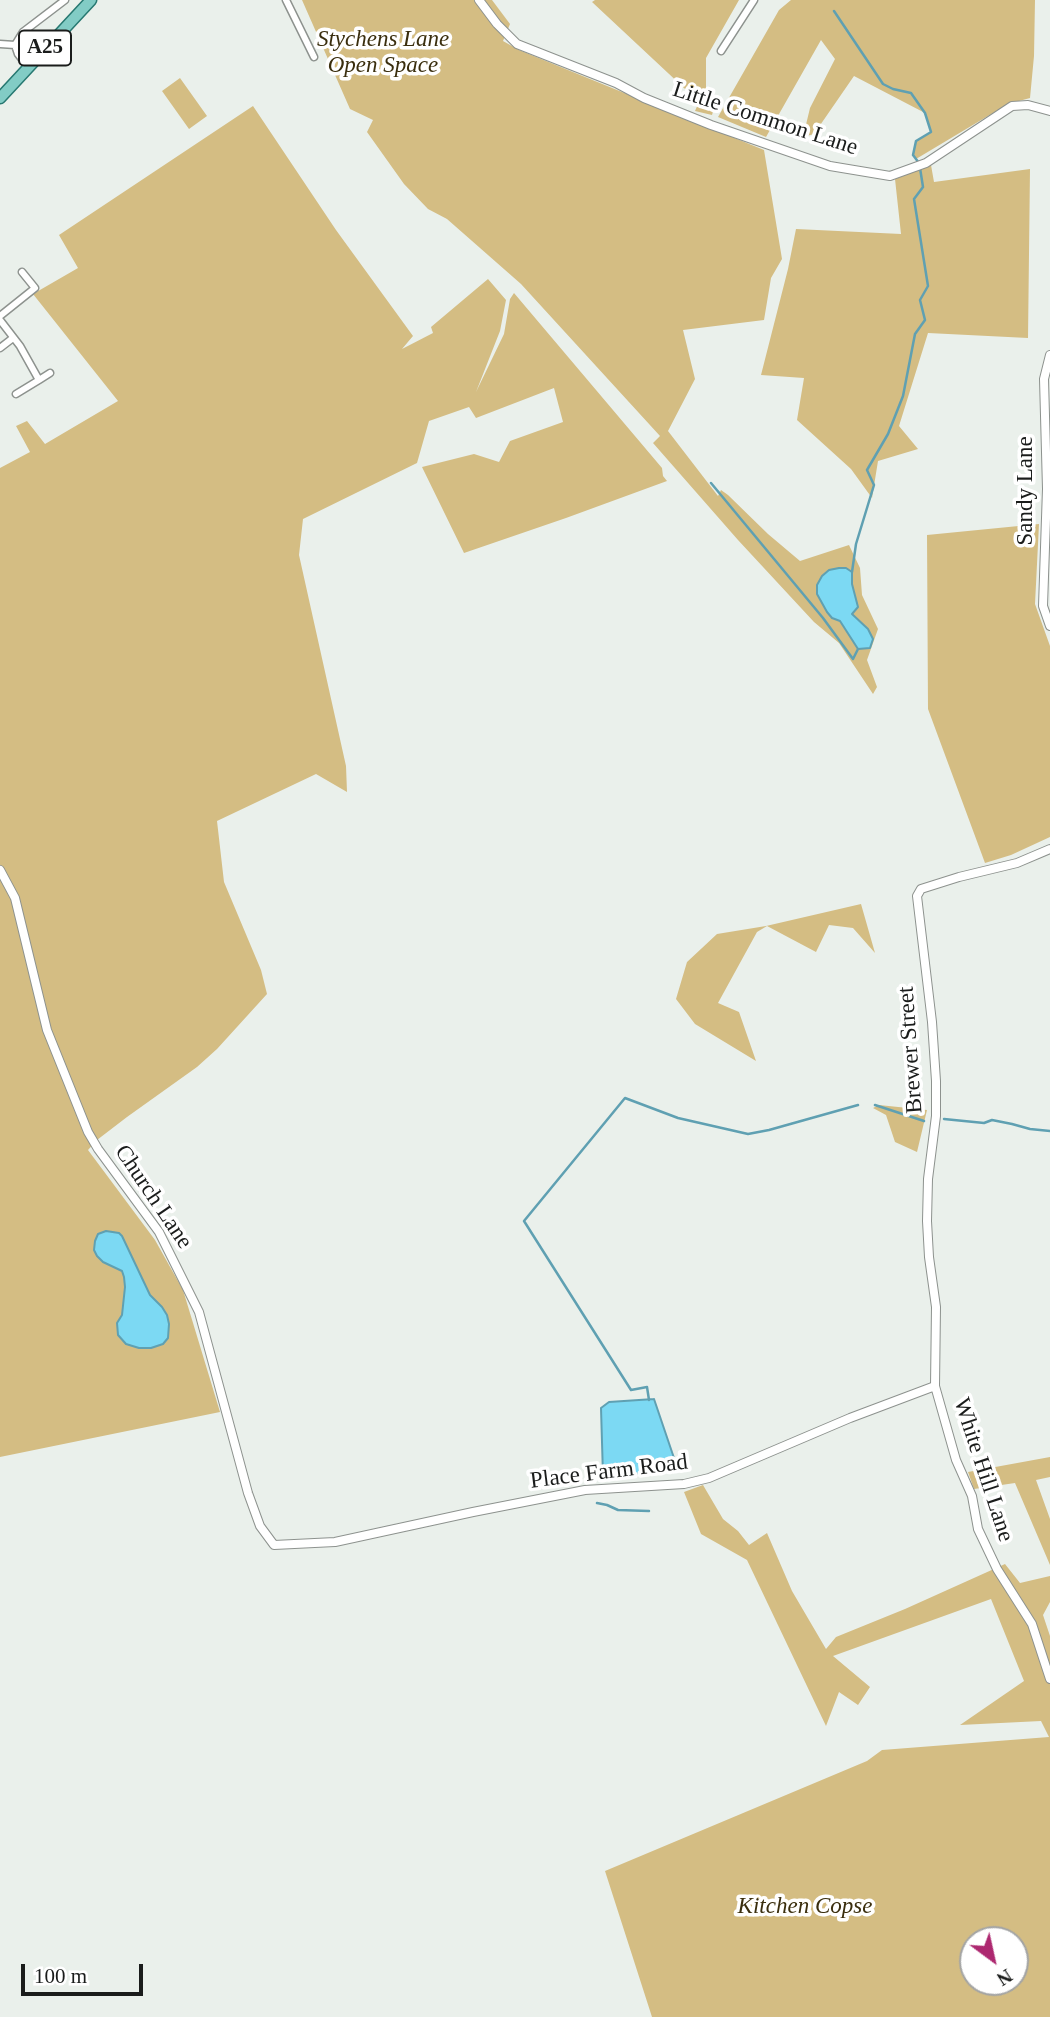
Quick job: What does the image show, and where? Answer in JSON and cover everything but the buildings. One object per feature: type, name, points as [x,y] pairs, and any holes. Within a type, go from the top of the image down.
[{"type":"main road","name":"A25","points":[[0,98],[91,0]]},
{"type":"street","points":[[15,45],[23,32],[65,0]]},
{"type":"street","points":[[286,0],[314,57]]},
{"type":"street","name":"Little Common Lane","points":[[479,0],[517,44],[616,83],[644,98],[711,125],[830,166],[890,177],[926,163],[1012,106],[1028,105],[1050,111]]},
{"type":"street","points":[[721,51],[754,0]]},
{"type":"street","points":[[0,44],[15,45]]},
{"type":"street","points":[[15,45],[27,67]]},
{"type":"street","points":[[22,272],[34,288],[0,318],[39,380]]},
{"type":"street","points":[[0,348],[13,338]]},
{"type":"street","name":"Sandy Lane","points":[[1050,355],[1044,379],[1047,489],[1043,606],[1050,626]]},
{"type":"street","points":[[16,394],[50,373]]},
{"type":"street","name":"Brewer Street","points":[[935,1386],[936,1307],[927,1222],[928,1179],[936,1116],[936,1081],[917,896],[921,889],[1017,863],[1050,849]]},
{"type":"street","name":"Church Lane","points":[[0,870],[15,898],[47,1030],[88,1132],[97,1149],[159,1232],[199,1312],[248,1493],[260,1526],[274,1545]]},
{"type":"street","name":"Place Farm Road","points":[[274,1545],[335,1542],[473,1511],[585,1490],[684,1484],[709,1478],[850,1418],[935,1386]]},
{"type":"street","name":"White Hill Lane","points":[[935,1386],[956,1460],[972,1496],[978,1529],[997,1569],[1031,1624],[1050,1679]]},
{"type":"green space","name":"Stychens Lane Open Space","points":[[302,0],[492,0],[510,24],[503,41],[519,50],[764,150],[782,259],[771,278],[764,320],[683,330],[695,379],[668,431],[718,496],[721,490],[728,495],[800,561],[849,545],[860,568],[862,595],[878,629],[867,660],[877,687],[873,694],[839,643],[814,622],[653,443],[660,436],[521,284],[447,219],[428,209],[404,184],[367,132],[373,120],[350,109]],"holes":[[[852,572],[858,607],[851,614],[858,649],[840,621]]]},
{"type":"green space","points":[[739,0],[706,58],[706,88],[717,98],[712,115],[695,111],[699,102],[592,2]]},
{"type":"green space","points":[[791,0],[1035,0],[1030,98],[1008,104],[916,159],[913,155],[916,141],[931,132],[925,113],[854,76],[814,134],[803,137],[810,108],[835,59],[821,40],[766,137],[718,117],[779,10]]},
{"type":"green space","points":[[180,78],[207,116],[189,129],[162,91]]},
{"type":"green space","points":[[253,106],[336,230],[413,336],[402,349],[433,333],[431,327],[488,279],[506,300],[500,331],[476,392],[504,334],[510,299],[514,293],[662,468],[667,481],[464,553],[422,467],[474,454],[499,462],[510,441],[563,422],[554,388],[476,418],[469,407],[429,421],[417,463],[303,519],[299,555],[346,766],[347,792],[316,774],[217,821],[224,882],[261,970],[267,994],[197,1067],[127,1117],[88,1150],[155,1240],[183,1290],[220,1412],[0,1457],[0,468],[30,452],[16,426],[27,421],[45,444],[118,401],[33,294],[78,268],[59,235]]},
{"type":"green space","points":[[931,165],[934,182],[1030,169],[1028,338],[928,333],[899,426],[918,449],[878,461],[872,498],[851,469],[797,420],[804,378],[761,375],[796,229],[901,234],[895,179]]},
{"type":"green space","points":[[1039,524],[1035,604],[1050,646],[1050,837],[1011,855],[985,863],[928,709],[927,535]]},
{"type":"green space","points":[[861,904],[875,953],[853,928],[829,925],[816,952],[767,926],[757,932],[718,1003],[739,1012],[756,1061],[695,1024],[676,999],[687,962],[717,934],[766,926]]},
{"type":"green space","points":[[879,1105],[927,1110],[917,1152],[895,1142],[886,1115],[873,1108]]},
{"type":"green space","points":[[1050,1457],[1050,1477],[1036,1480],[1050,1519],[1050,1565],[1015,1483],[974,1489],[968,1472]]},
{"type":"green space","name":"Kitchen Copse","points":[[703,1485],[723,1519],[738,1531],[749,1545],[767,1533],[792,1591],[826,1649],[836,1637],[1005,1564],[1020,1583],[1050,1576],[1050,1602],[1043,1615],[1050,1636],[1050,2017],[652,2017],[605,1871],[867,1761],[882,1750],[1049,1737],[1041,1721],[960,1725],[1024,1681],[991,1599],[833,1656],[870,1687],[858,1705],[839,1692],[826,1726],[747,1560],[701,1534],[684,1492]]},
{"type":"water","points":[[839,568],[852,572],[858,607],[852,614],[868,629],[873,639],[870,648],[858,649],[840,621],[827,612],[817,594],[817,585],[822,576],[829,570]]},
{"type":"water","points":[[106,1231],[122,1236],[150,1295],[167,1315],[168,1338],[163,1344],[139,1348],[126,1344],[118,1335],[117,1323],[122,1315],[124,1277],[122,1271],[103,1262],[94,1250],[98,1234]]},
{"type":"water","points":[[654,1399],[674,1458],[660,1472],[603,1476],[601,1408],[609,1402]]},
{"type":"waterway","points":[[834,11],[883,84],[911,93],[925,113],[931,132],[916,141],[913,155],[919,163]]},
{"type":"waterway","points":[[852,572],[856,544],[874,485],[867,470],[888,434],[903,396],[915,334],[925,320],[920,300],[928,286],[914,199],[923,187],[920,168]]},
{"type":"waterway","points":[[711,483],[823,618],[853,659],[858,649]]},
{"type":"waterway","points":[[649,1400],[647,1387],[631,1390],[524,1221],[625,1098],[678,1118],[748,1134],[858,1105]]},
{"type":"waterway","points":[[875,1105],[924,1121]]},
{"type":"waterway","points":[[944,1119],[984,1123],[992,1120],[1050,1131]]},
{"type":"waterway","points":[[597,1503],[618,1510],[649,1511]]}]
